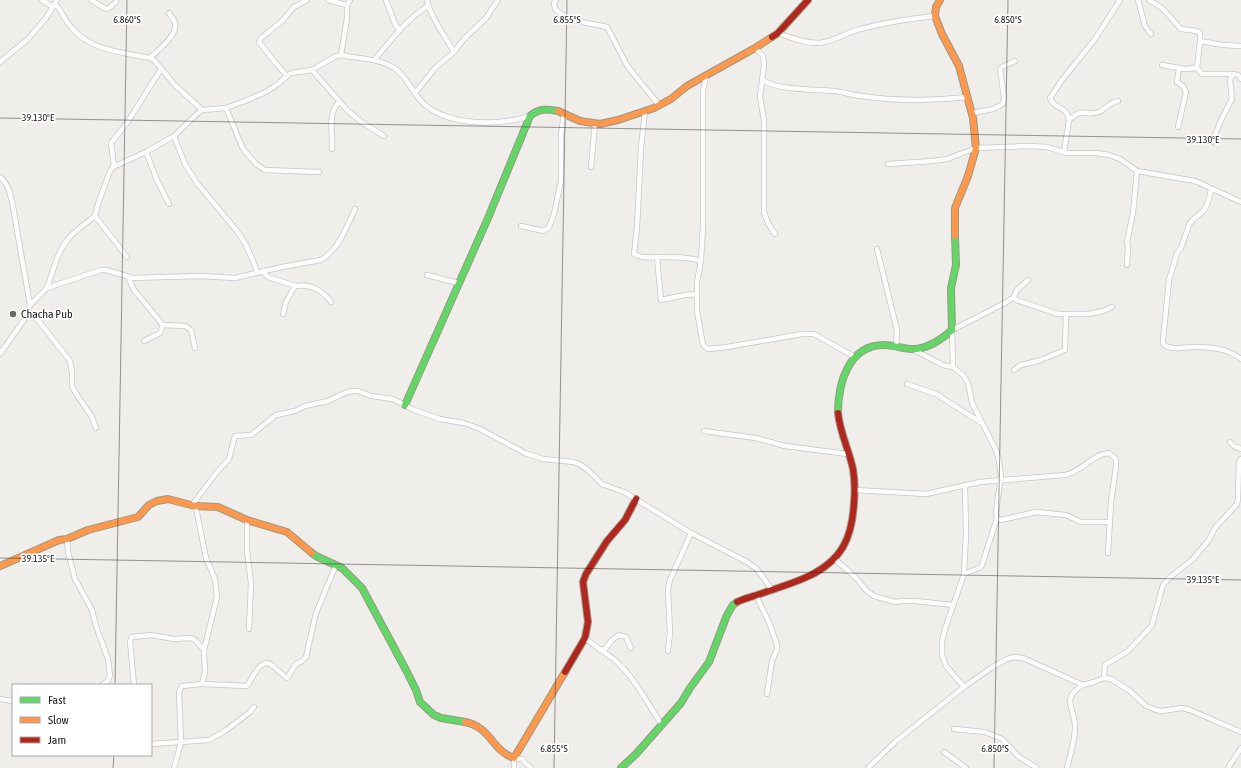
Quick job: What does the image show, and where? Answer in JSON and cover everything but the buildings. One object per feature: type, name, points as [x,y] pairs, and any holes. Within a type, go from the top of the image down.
[{"type":"street","points":[[42,0],[55,4],[60,9],[70,26],[91,44],[114,52],[154,60],[175,85],[202,110]]},
{"type":"street","points":[[91,0],[106,9],[116,2]]},
{"type":"street","points":[[287,76],[259,42],[261,38],[281,22],[294,7],[307,0]]},
{"type":"street","points":[[328,0],[347,5]]},
{"type":"street","points":[[341,54],[347,18],[347,5],[350,0]]},
{"type":"street","points":[[386,0],[395,24],[399,30]]},
{"type":"street","points":[[427,0],[428,6],[454,52]]},
{"type":"street","points":[[415,92],[436,67],[454,52],[464,39],[486,18],[498,0]]},
{"type":"street","points":[[556,0],[554,3],[555,9],[565,18],[607,27],[628,67],[659,105]]},
{"type":"street","points":[[30,305],[47,288],[59,253],[63,246],[72,235],[95,216],[110,171],[114,166],[146,152],[174,136],[202,110],[226,108],[266,92],[287,76],[297,72],[312,70],[341,54],[374,60],[397,70],[428,108],[440,114],[454,118],[488,122],[517,120],[530,116],[536,111],[547,109],[580,121],[595,124],[607,123],[645,111],[671,99],[687,86],[755,48],[778,33],[808,0]]},
{"type":"street","points":[[940,0],[936,7],[935,16],[942,34],[961,71],[972,113],[976,148],[968,176],[955,208],[956,264],[955,274],[950,288],[953,367]]},
{"type":"street","points":[[1064,152],[1068,115],[1065,110],[1053,103],[1050,98],[1062,80],[1095,39],[1120,0]]},
{"type":"street","points":[[1138,0],[1144,26],[1151,34]]},
{"type":"street","points":[[1149,0],[1162,8],[1181,29],[1197,31],[1200,33],[1197,68],[1202,74],[1233,74],[1238,75],[1241,79]]},
{"type":"street","points":[[0,62],[28,39],[46,18],[55,4]]},
{"type":"street","points":[[374,60],[409,20],[428,6]]},
{"type":"street","points":[[150,58],[168,41],[175,30],[175,22],[169,13]]},
{"type":"street","points":[[778,33],[800,41],[820,43],[867,28],[915,18],[935,16]]},
{"type":"street","points":[[1200,41],[1241,46]]},
{"type":"street","points":[[755,48],[763,56],[760,97],[764,121],[764,212],[768,223],[775,234]]},
{"type":"street","points":[[972,113],[993,109],[1003,104],[1004,98],[1000,69],[1015,61]]},
{"type":"street","points":[[1162,65],[1179,68],[1197,68]]},
{"type":"street","points":[[1178,127],[1186,92],[1184,86],[1177,82],[1179,68]]},
{"type":"street","points":[[114,166],[111,143],[127,123],[161,69]]},
{"type":"street","points":[[312,70],[340,102],[360,121],[384,136]]},
{"type":"street","points":[[1212,142],[1232,99],[1230,80],[1233,74]]},
{"type":"street","points":[[706,76],[703,90],[704,186],[701,261],[697,282],[697,311],[703,345],[708,348],[748,344],[802,334],[814,334],[855,357]]},
{"type":"street","points":[[762,79],[768,83],[791,87],[834,91],[878,98],[950,99],[968,97]]},
{"type":"street","points":[[1068,120],[1074,115],[1082,112],[1100,112],[1113,102],[1118,101]]},
{"type":"street","points":[[332,149],[331,119],[334,109],[340,102]]},
{"type":"street","points":[[226,108],[243,149],[256,164],[265,170],[319,172]]},
{"type":"street","points":[[645,111],[634,254],[645,258],[689,258],[701,261]]},
{"type":"street","points":[[520,226],[544,231],[549,227],[554,214],[560,181],[561,134],[564,114]]},
{"type":"street","points":[[405,404],[509,169],[530,116]]},
{"type":"street","points":[[591,167],[595,124]]},
{"type":"street","points":[[174,136],[185,164],[197,183],[237,231],[260,273],[295,286],[311,286],[320,291],[331,302]]},
{"type":"street","points":[[888,164],[947,159],[976,148],[1029,146],[1047,147],[1064,152],[1109,155],[1120,159],[1136,171],[1195,181],[1211,190],[1241,202]]},
{"type":"street","points":[[146,152],[157,180],[169,204]]},
{"type":"street","points":[[1127,265],[1127,242],[1133,213],[1136,171]]},
{"type":"street","points":[[0,177],[8,187],[12,201],[30,305],[19,329],[0,354]]},
{"type":"street","points":[[1211,190],[1207,206],[1203,212],[1192,219],[1175,259],[1169,280],[1166,299],[1163,344],[1171,348],[1196,347],[1225,350],[1241,359]]},
{"type":"street","points":[[47,288],[100,270],[106,270],[128,277],[138,278],[200,276],[235,278],[321,260],[325,258],[340,240],[354,209]]},
{"type":"street","points":[[95,216],[127,257]]},
{"type":"street","points":[[877,249],[897,330],[896,347]]},
{"type":"street","points":[[658,257],[661,300],[697,294]]},
{"type":"street","points":[[427,275],[458,283]]},
{"type":"street","points":[[128,277],[138,295],[163,325],[189,328],[193,334],[195,348]]},
{"type":"street","points":[[621,768],[682,702],[692,685],[704,671],[718,643],[729,611],[734,605],[740,600],[772,590],[818,571],[835,559],[849,536],[855,490],[853,470],[840,428],[839,410],[844,377],[855,357],[868,347],[880,344],[912,349],[926,347],[938,342],[952,330],[1014,297],[1017,290],[1028,280]]},
{"type":"street","points":[[283,314],[286,302],[295,286]]},
{"type":"street","points":[[1014,297],[1016,300],[1058,314],[1089,314],[1103,311],[1112,307]]},
{"type":"street","points":[[28,312],[37,319],[70,361],[72,386],[92,417],[96,428]]},
{"type":"street","points":[[1014,370],[1021,365],[1046,359],[1065,350],[1066,314]]},
{"type":"street","points":[[144,342],[160,333],[163,325]]},
{"type":"street","points":[[912,349],[943,365],[953,367],[963,375],[968,383],[972,403],[998,454],[1001,470],[1001,481],[996,512],[997,518],[982,565],[979,568],[964,574]]},
{"type":"street","points":[[907,384],[936,394],[982,423]]},
{"type":"street","points":[[193,505],[217,472],[229,459],[235,436],[251,435],[255,433],[276,415],[328,401],[347,392],[358,391],[371,396],[393,399],[414,410],[440,419],[464,423],[480,428],[524,453],[543,458],[574,462],[581,465],[602,484],[620,490],[691,533],[747,562],[757,569],[772,590]]},
{"type":"street","points":[[704,431],[769,440],[785,446],[848,454]]},
{"type":"street","points":[[1230,442],[1234,446],[1241,449]]},
{"type":"street","points":[[855,490],[926,494],[986,481],[1001,481],[1071,474],[1083,468],[1101,454],[1108,453],[1113,456],[1116,462],[1108,553]]},
{"type":"street","points":[[1104,678],[1105,665],[1134,646],[1152,625],[1163,585],[1169,578],[1192,560],[1209,540],[1215,528],[1237,504],[1241,459]]},
{"type":"street","points":[[964,687],[946,666],[942,655],[942,641],[964,574],[966,533],[965,485]]},
{"type":"street","points":[[0,566],[59,540],[67,539],[88,530],[138,517],[149,505],[157,501],[168,499],[193,505],[218,507],[247,520],[287,532],[316,556],[342,568],[354,578],[362,588],[394,651],[406,670],[420,702],[434,715],[441,718],[477,726],[508,756],[522,759],[531,768]]},
{"type":"street","points":[[514,768],[514,758],[585,638],[588,622],[583,582],[586,574],[607,541],[626,520],[636,499]]},
{"type":"street","points":[[193,505],[197,513],[206,558],[215,580],[217,596],[204,650],[205,672],[202,684]]},
{"type":"street","points":[[997,518],[1001,520],[1036,512],[1066,516],[1081,522],[1110,522]]},
{"type":"street","points":[[247,520],[247,551],[250,569],[249,629]]},
{"type":"street","points":[[668,651],[670,627],[668,599],[670,580],[691,533]]},
{"type":"street","points":[[67,539],[68,552],[75,579],[92,610],[108,659],[110,675],[108,681],[104,684]]},
{"type":"street","points":[[835,559],[874,596],[895,602],[920,601],[954,604]]},
{"type":"street","points":[[174,768],[181,742],[180,688],[182,686],[202,684],[247,686],[258,668],[263,664],[273,666],[287,678],[296,664],[306,657],[316,613],[336,565]]},
{"type":"street","points":[[756,595],[770,625],[777,645],[772,661],[767,694]]},
{"type":"street","points":[[134,684],[130,641],[132,636],[151,635],[174,639],[189,638],[194,640],[204,650]]},
{"type":"street","points":[[600,650],[605,649],[612,640],[619,635],[626,637],[631,648]]},
{"type":"street","points":[[585,638],[615,660],[635,683],[662,725]]},
{"type":"street","points":[[868,768],[895,742],[964,687],[991,668],[1014,657],[1023,658],[1083,685]]},
{"type":"street","points":[[1067,768],[1075,728],[1070,696],[1073,690],[1104,678],[1115,681],[1151,708],[1162,711],[1182,708],[1190,710],[1241,732]]},
{"type":"street","points":[[0,699],[12,701]]},
{"type":"street","points":[[152,744],[209,740],[225,731],[250,712],[254,707]]},
{"type":"street","points":[[954,728],[985,732],[1002,739],[1019,757],[1037,768]]},
{"type":"street","points":[[1228,768],[1241,748]]},
{"type":"street","points":[[944,752],[966,768]]},
{"type":"traffic: fast","points":[[405,405],[488,218],[530,116],[543,110],[558,111]]},
{"type":"traffic: fast","points":[[838,413],[838,402],[843,379],[854,359],[862,352],[872,347],[884,345],[909,349],[922,348],[936,342],[952,330],[951,288],[956,265],[955,236]]},
{"type":"traffic: fast","points":[[312,553],[342,568],[362,588],[406,670],[420,702],[434,715],[441,718],[465,722]]},
{"type":"traffic: fast","points":[[621,768],[636,754],[681,703],[709,662],[727,615],[733,605],[737,602]]},
{"type":"traffic: slow","points":[[940,0],[936,7],[935,16],[942,34],[959,66],[973,118],[976,148],[968,176],[955,208],[955,236]]},
{"type":"traffic: slow","points":[[558,111],[580,121],[600,124],[618,120],[654,108],[671,99],[687,86],[772,37]]},
{"type":"traffic: slow","points":[[0,566],[59,540],[67,539],[88,530],[138,517],[149,505],[157,501],[168,499],[195,506],[218,507],[247,520],[287,532],[312,553]]},
{"type":"traffic: slow","points":[[465,722],[481,729],[501,750],[514,758],[565,672]]},
{"type":"traffic: jam","points":[[772,37],[778,33],[808,0]]},
{"type":"traffic: jam","points":[[737,602],[809,576],[830,563],[843,547],[851,527],[855,486],[853,469],[838,413]]},
{"type":"traffic: jam","points":[[565,672],[585,638],[588,622],[583,582],[586,574],[607,541],[625,520],[636,499]]},
{"type":"place","name":"Chacha Pub","points":[[13,314]]}]
